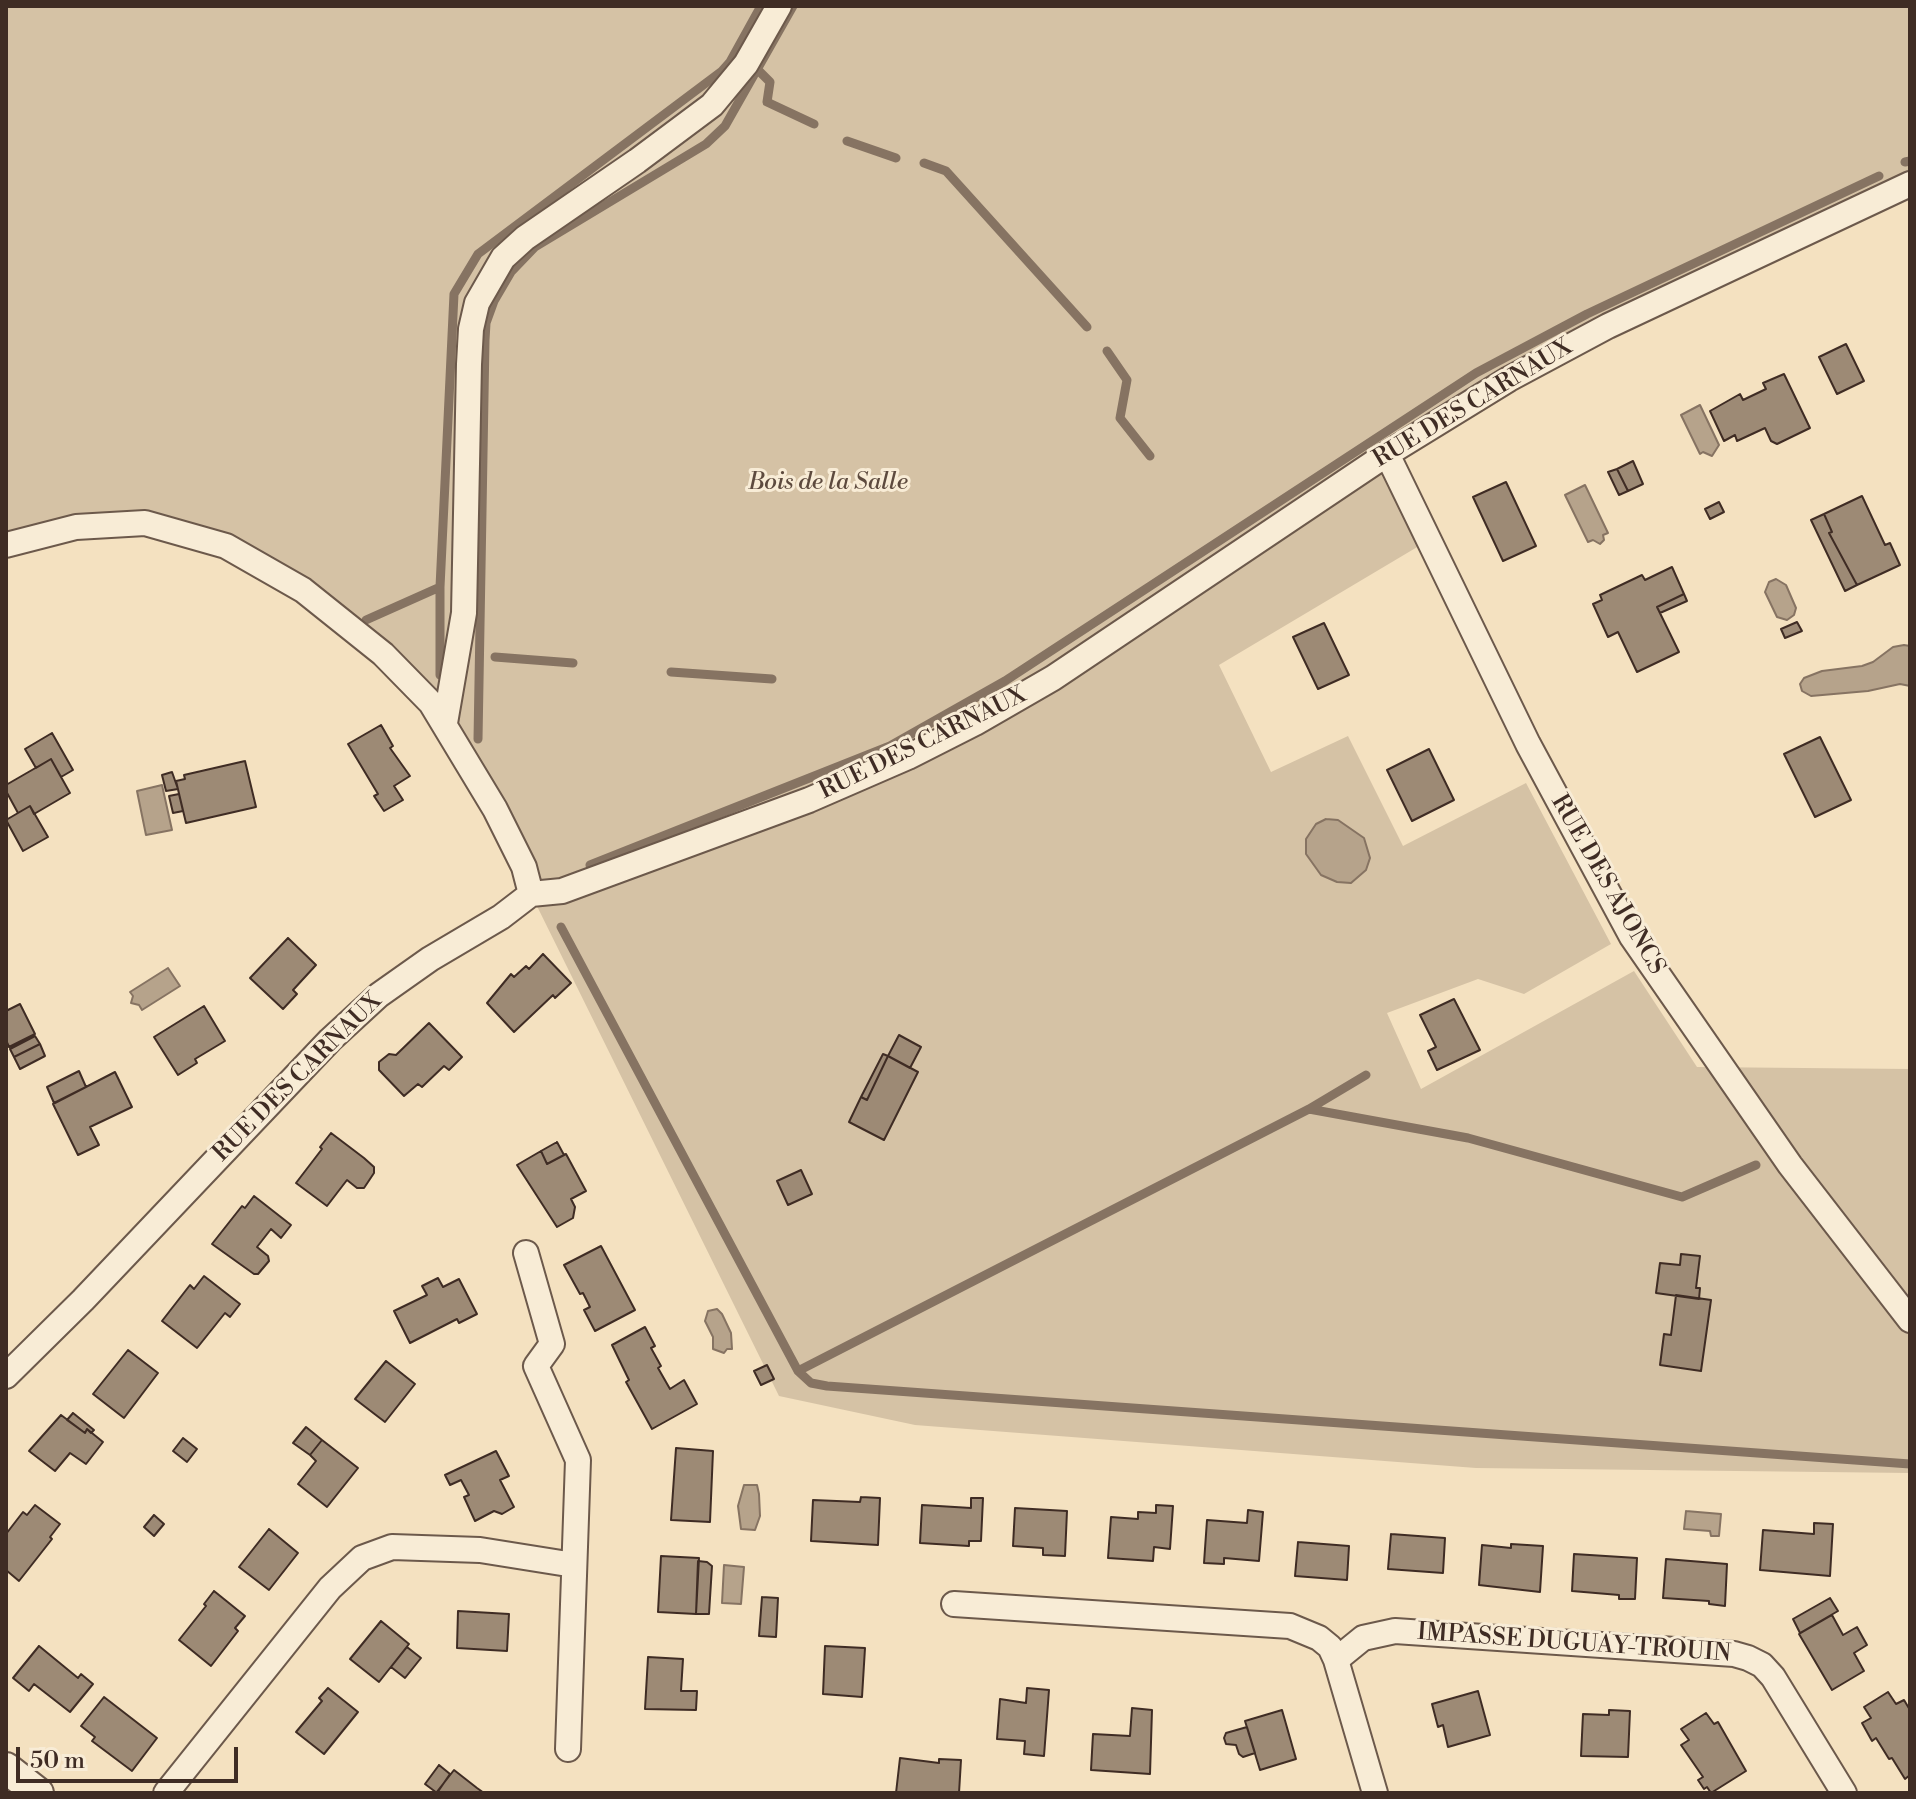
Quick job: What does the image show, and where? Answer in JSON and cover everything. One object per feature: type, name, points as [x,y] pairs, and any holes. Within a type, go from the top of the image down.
[{"type":"street","points":[[445,723],[464,613],[469,364],[471,329],[477,303],[503,258],[525,238],[712,105],[746,64],[779,6]]},
{"type":"street","name":"RUE DES CARNAUX","points":[[6,1376],[359,1013],[417,968],[501,917],[531,894],[562,891],[809,800],[908,757],[975,723],[1053,678],[1387,454],[1560,350],[1910,184]]},
{"type":"street","name":"RUE DES AJONCS","points":[[1387,454],[1528,744],[1632,937],[1781,1152],[1910,1320]]},
{"type":"street","points":[[6,545],[76,527],[145,523],[226,546],[303,590],[411,680],[445,723],[495,809],[524,867],[531,894]]},
{"type":"street","points":[[526,1253],[552,1344],[536,1366],[578,1460],[568,1749]]},
{"type":"street","points":[[166,1793],[330,1588],[362,1558],[392,1547],[480,1550],[574,1565]]},
{"type":"street","points":[[954,1604],[1290,1626],[1319,1638],[1330,1647],[1336,1660],[1375,1793]]},
{"type":"street","name":"IMPASSE DUGUAY-TROUIN","points":[[1336,1660],[1363,1638],[1395,1631],[1734,1654],[1762,1665],[1773,1677],[1844,1793]]},
{"type":"street","points":[[6,1768],[38,1793]]},
{"type":"green space","name":"Bois de la Salle","points":[[6,6],[1910,6],[1910,186],[1800,235],[1387,454],[1429,540],[1219,665],[1271,772],[1348,736],[1403,846],[1526,783],[1611,944],[1524,994],[1478,979],[1387,1013],[1421,1089],[1634,971],[1697,1067],[1910,1069],[1910,1473],[1476,1468],[915,1425],[779,1396],[531,894],[411,680],[226,546],[145,523],[6,545]]},
{"type":"shaded area","points":[[1700,405],[1719,445],[1712,456],[1703,452],[1700,454],[1681,415]]},
{"type":"shaded area","points":[[1585,485],[1608,533],[1603,535],[1604,540],[1600,544],[1593,540],[1588,542],[1565,495]]},
{"type":"shaded area","points":[[1776,579],[1786,585],[1796,608],[1794,615],[1787,620],[1777,617],[1765,592],[1769,582]]},
{"type":"shaded area","points":[[1910,646],[1910,686],[1900,684],[1868,691],[1811,696],[1802,691],[1800,684],[1804,678],[1822,671],[1862,666],[1893,647]]},
{"type":"shaded area","points":[[162,785],[172,830],[146,835],[137,791]]},
{"type":"shaded area","points":[[1326,819],[1338,820],[1364,838],[1370,858],[1366,870],[1351,883],[1337,882],[1321,875],[1306,854],[1306,839],[1316,824]]},
{"type":"shaded area","points":[[168,968],[180,986],[142,1010],[139,1005],[131,1003],[133,996],[130,992]]},
{"type":"shaded area","points":[[717,1309],[731,1333],[732,1349],[724,1353],[713,1349],[713,1337],[705,1321],[708,1311]]},
{"type":"shaded area","points":[[744,1485],[757,1485],[760,1516],[755,1530],[741,1529],[738,1506]]},
{"type":"shaded area","points":[[1686,1511],[1721,1514],[1719,1536],[1711,1536],[1710,1531],[1684,1529]]},
{"type":"shaded area","points":[[724,1565],[744,1567],[741,1604],[722,1603]]},
{"type":"building","points":[[1846,344],[1864,381],[1837,394],[1819,357]]},
{"type":"building","points":[[1784,374],[1810,428],[1777,444],[1771,441],[1765,428],[1737,441],[1735,435],[1724,441],[1710,411],[1740,394],[1743,400],[1766,389],[1763,383]]},
{"type":"building","points":[[1633,461],[1643,484],[1628,491],[1617,469]]},
{"type":"building","points":[[1617,469],[1628,491],[1619,495],[1608,472]]},
{"type":"building","points":[[1506,482],[1536,546],[1503,561],[1473,497]]},
{"type":"building","points":[[1862,496],[1885,545],[1890,543],[1900,565],[1857,585],[1829,533],[1832,532],[1824,514]]},
{"type":"building","points":[[1719,502],[1724,512],[1710,519],[1705,509]]},
{"type":"building","points":[[1824,514],[1832,532],[1829,533],[1857,585],[1845,591],[1811,520]]},
{"type":"building","points":[[1672,567],[1684,594],[1657,607],[1679,652],[1637,672],[1618,632],[1608,637],[1593,604],[1602,600],[1600,595],[1642,575],[1645,580]]},
{"type":"building","points":[[1684,594],[1687,601],[1660,613],[1657,607]]},
{"type":"building","points":[[1797,622],[1802,631],[1785,638],[1781,629]]},
{"type":"building","points":[[1324,623],[1349,675],[1318,689],[1293,637]]},
{"type":"building","points":[[381,725],[393,746],[390,748],[410,776],[394,786],[403,800],[384,811],[374,796],[378,794],[348,744]]},
{"type":"building","points":[[52,733],[73,770],[61,777],[51,759],[36,768],[25,749]]},
{"type":"building","points":[[1820,737],[1851,800],[1815,817],[1784,754]]},
{"type":"building","points":[[1429,749],[1454,800],[1412,821],[1387,770]]},
{"type":"building","points":[[51,759],[70,793],[34,814],[30,806],[18,813],[6,785]]},
{"type":"building","points":[[245,761],[256,807],[186,823],[176,781],[185,779],[184,775]]},
{"type":"building","points":[[172,772],[178,789],[166,791],[162,775]]},
{"type":"building","points":[[179,794],[183,811],[173,813],[169,796]]},
{"type":"building","points":[[30,806],[48,837],[23,851],[6,820]]},
{"type":"building","points":[[288,938],[316,965],[293,990],[297,994],[283,1009],[250,978]]},
{"type":"building","points":[[543,954],[571,983],[555,998],[553,995],[514,1032],[487,1003],[511,974],[514,977],[526,966],[529,969]]},
{"type":"building","points":[[1454,999],[1480,1050],[1437,1070],[1428,1051],[1436,1047],[1420,1015]]},
{"type":"building","points":[[20,1004],[35,1034],[9,1047],[6,1040],[6,1011]]},
{"type":"building","points":[[204,1006],[225,1041],[195,1059],[197,1063],[178,1075],[154,1037]]},
{"type":"building","points":[[429,1023],[462,1057],[449,1070],[444,1066],[422,1087],[418,1084],[404,1096],[379,1070],[379,1062],[389,1054],[396,1055]]},
{"type":"building","points":[[899,1035],[921,1047],[910,1068],[888,1056]]},
{"type":"building","points":[[35,1036],[40,1044],[14,1057],[10,1049]]},
{"type":"building","points":[[40,1044],[45,1056],[20,1069],[14,1057]]},
{"type":"building","points":[[883,1054],[888,1056],[867,1100],[861,1097]]},
{"type":"building","points":[[888,1056],[918,1072],[884,1140],[849,1122],[861,1097],[867,1100]]},
{"type":"building","points":[[79,1071],[86,1087],[54,1103],[47,1087]]},
{"type":"building","points":[[115,1072],[132,1107],[90,1127],[99,1145],[78,1155],[53,1104]]},
{"type":"building","points":[[331,1133],[374,1167],[374,1173],[364,1188],[357,1188],[347,1180],[327,1206],[296,1183]]},
{"type":"building","points":[[557,1142],[564,1155],[547,1164],[541,1151]]},
{"type":"building","points":[[541,1151],[547,1164],[566,1154],[586,1191],[571,1199],[575,1207],[573,1218],[557,1227],[517,1165]]},
{"type":"building","points":[[801,1170],[812,1194],[788,1205],[777,1181]]},
{"type":"building","points":[[254,1196],[291,1225],[281,1238],[271,1229],[257,1247],[268,1256],[269,1261],[258,1274],[212,1244],[242,1206],[245,1208]]},
{"type":"building","points":[[601,1246],[635,1310],[595,1331],[584,1310],[590,1307],[564,1265]]},
{"type":"building","points":[[1681,1254],[1700,1256],[1696,1288],[1700,1288],[1699,1299],[1656,1293],[1660,1263],[1680,1265]]},
{"type":"building","points":[[204,1276],[240,1304],[230,1317],[225,1313],[197,1348],[162,1321],[190,1285],[194,1289]]},
{"type":"building","points":[[438,1278],[443,1287],[459,1279],[477,1314],[459,1323],[457,1319],[410,1343],[394,1311],[427,1295],[422,1286]]},
{"type":"building","points":[[1676,1295],[1711,1300],[1701,1371],[1660,1365],[1664,1334],[1671,1335]]},
{"type":"building","points":[[645,1327],[655,1346],[651,1348],[661,1366],[658,1368],[670,1389],[684,1380],[697,1404],[652,1429],[626,1382],[629,1380],[612,1345]]},
{"type":"building","points":[[128,1350],[158,1373],[124,1418],[93,1394]]},
{"type":"building","points":[[386,1361],[415,1384],[385,1422],[355,1399]]},
{"type":"building","points":[[767,1365],[774,1379],[761,1385],[754,1371]]},
{"type":"building","points":[[73,1413],[94,1430],[91,1433],[87,1429],[85,1433],[67,1420]]},
{"type":"building","points":[[61,1415],[103,1442],[86,1464],[70,1453],[55,1471],[29,1451]]},
{"type":"building","points":[[306,1427],[322,1440],[310,1455],[293,1443]]},
{"type":"building","points":[[183,1438],[197,1449],[187,1462],[173,1451]]},
{"type":"building","points":[[322,1440],[358,1468],[327,1507],[298,1484],[316,1461],[310,1455]]},
{"type":"building","points":[[676,1448],[713,1451],[710,1522],[671,1520]]},
{"type":"building","points":[[496,1451],[509,1476],[500,1480],[514,1507],[502,1514],[494,1511],[475,1521],[464,1497],[469,1495],[461,1480],[450,1485],[445,1475]]},
{"type":"building","points":[[861,1497],[880,1498],[878,1545],[811,1541],[813,1500],[860,1502]]},
{"type":"building","points":[[971,1498],[983,1498],[981,1541],[969,1541],[969,1546],[920,1543],[922,1505],[971,1508]]},
{"type":"building","points":[[35,1505],[60,1524],[19,1581],[6,1570],[6,1534],[23,1512],[27,1515]]},
{"type":"building","points":[[1156,1505],[1173,1506],[1170,1549],[1154,1547],[1153,1561],[1108,1558],[1111,1517],[1138,1519],[1138,1512],[1156,1513]]},
{"type":"building","points":[[1015,1508],[1067,1511],[1065,1556],[1043,1555],[1043,1548],[1013,1546]]},
{"type":"building","points":[[1248,1510],[1263,1512],[1259,1561],[1224,1558],[1224,1564],[1204,1563],[1207,1520],[1247,1523]]},
{"type":"building","points":[[154,1515],[164,1524],[154,1536],[144,1527]]},
{"type":"building","points":[[1814,1523],[1833,1524],[1830,1576],[1760,1570],[1763,1530],[1814,1534]]},
{"type":"building","points":[[269,1529],[298,1553],[269,1590],[239,1567]]},
{"type":"building","points":[[1391,1534],[1445,1538],[1443,1573],[1388,1569]]},
{"type":"building","points":[[1298,1542],[1349,1546],[1347,1580],[1295,1576]]},
{"type":"building","points":[[1511,1544],[1543,1546],[1540,1592],[1479,1585],[1482,1545],[1511,1548]]},
{"type":"building","points":[[1574,1554],[1637,1558],[1635,1599],[1572,1591]]},
{"type":"building","points":[[661,1556],[699,1558],[696,1614],[658,1612]]},
{"type":"building","points":[[1666,1559],[1727,1564],[1725,1606],[1709,1604],[1709,1601],[1663,1598]]},
{"type":"building","points":[[698,1561],[712,1566],[709,1614],[696,1614]]},
{"type":"building","points":[[214,1591],[245,1616],[235,1628],[238,1631],[211,1666],[179,1640]]},
{"type":"building","points":[[762,1597],[778,1598],[776,1637],[759,1636]]},
{"type":"building","points":[[1830,1598],[1838,1611],[1800,1633],[1793,1619]]},
{"type":"building","points":[[458,1611],[509,1614],[507,1651],[457,1648]]},
{"type":"building","points":[[1832,1615],[1843,1635],[1857,1627],[1867,1645],[1854,1653],[1864,1671],[1832,1690],[1799,1634]]},
{"type":"building","points":[[381,1621],[409,1644],[379,1682],[350,1659]]},
{"type":"building","points":[[39,1646],[78,1678],[81,1674],[93,1684],[70,1712],[34,1684],[29,1691],[13,1678]]},
{"type":"building","points":[[825,1646],[865,1648],[862,1697],[823,1694]]},
{"type":"building","points":[[407,1647],[421,1658],[405,1678],[391,1667]]},
{"type":"building","points":[[648,1657],[683,1659],[681,1691],[697,1691],[696,1710],[645,1709]]},
{"type":"building","points":[[328,1688],[358,1712],[324,1754],[296,1732],[322,1701],[319,1698]]},
{"type":"building","points":[[1027,1688],[1049,1690],[1044,1756],[1024,1754],[1025,1741],[997,1739],[1000,1699],[1026,1703]]},
{"type":"building","points":[[1478,1691],[1490,1735],[1448,1747],[1443,1725],[1438,1727],[1432,1704]]},
{"type":"building","points":[[1888,1692],[1896,1704],[1904,1700],[1910,1710],[1910,1775],[1905,1779],[1876,1738],[1872,1741],[1862,1723],[1871,1718],[1864,1707]]},
{"type":"building","points":[[104,1697],[157,1738],[132,1771],[92,1741],[95,1737],[81,1726]]},
{"type":"building","points":[[1132,1708],[1152,1710],[1150,1774],[1091,1770],[1093,1734],[1130,1736]]},
{"type":"building","points":[[1282,1710],[1296,1759],[1260,1770],[1245,1721]]},
{"type":"building","points":[[1609,1710],[1630,1711],[1628,1757],[1581,1756],[1583,1714],[1609,1715]]},
{"type":"building","points":[[1706,1713],[1714,1724],[1718,1722],[1746,1771],[1711,1793],[1698,1780],[1703,1777],[1681,1745],[1689,1740],[1681,1729]]},
{"type":"building","points":[[1247,1727],[1255,1753],[1243,1757],[1236,1745],[1226,1744],[1224,1738],[1226,1733]]},
{"type":"building","points":[[900,1758],[939,1763],[939,1759],[961,1760],[959,1793],[896,1793]]},
{"type":"building","points":[[439,1765],[450,1774],[437,1793],[425,1784]]},
{"type":"building","points":[[454,1770],[477,1788],[484,1793],[436,1793]]},
{"type":"waterway","points":[[440,675],[440,587],[454,294],[478,254],[722,71],[761,6]]},
{"type":"waterway","points":[[478,739],[485,340],[486,323],[494,301],[511,272],[535,247],[706,144],[725,126],[793,6]]},
{"type":"waterway","points":[[758,70],[770,82],[767,102],[814,124]]},
{"type":"waterway","points":[[847,141],[896,158]]},
{"type":"waterway","points":[[1905,162],[1910,161]]},
{"type":"waterway","points":[[924,163],[946,171],[1087,327]]},
{"type":"waterway","points":[[590,865],[890,746],[1005,681],[1476,373],[1587,314],[1879,176]]},
{"type":"waterway","points":[[1107,351],[1127,380],[1120,418],[1150,456]]},
{"type":"waterway","points":[[366,620],[440,587]]},
{"type":"waterway","points":[[495,657],[573,663]]},
{"type":"waterway","points":[[671,672],[772,679]]},
{"type":"waterway","points":[[561,927],[798,1371],[811,1383],[1910,1464]]},
{"type":"waterway","points":[[1309,1109],[1366,1075]]},
{"type":"waterway","points":[[798,1371],[1309,1109],[1468,1138],[1682,1197],[1756,1165]]}]
